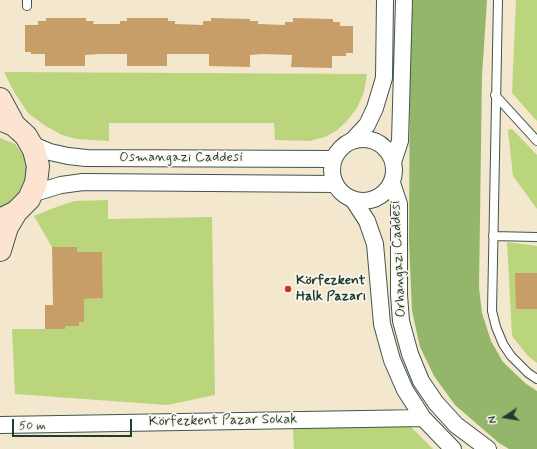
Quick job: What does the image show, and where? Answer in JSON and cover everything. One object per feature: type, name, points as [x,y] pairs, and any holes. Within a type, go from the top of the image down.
[{"type":"main road","points":[[0,99],[7,122],[26,136],[34,150],[38,166],[36,182],[32,194],[29,199],[8,216],[7,226],[0,250]]},
{"type":"street","points":[[353,140],[373,140],[382,145],[389,153],[393,162],[394,172],[392,183],[386,192],[378,198],[368,202],[348,198],[339,192],[331,172],[337,152],[344,145],[353,140],[367,125],[375,108],[384,78],[385,0]]},
{"type":"street","points":[[393,162],[400,141],[404,0]]},
{"type":"street","name":"Osmangazi Caddesi","points":[[31,144],[50,152],[86,158],[334,159]]},
{"type":"street","name":"Osmangazi Caddesi","points":[[32,194],[61,185],[83,182],[335,184]]},
{"type":"street","name":"Orhangazi Caddesi","points":[[392,183],[399,204],[399,295],[401,321],[410,354],[421,382],[436,403],[456,425],[488,449]]},
{"type":"street","name":"Orhangazi Caddesi","points":[[354,200],[367,221],[375,244],[382,324],[392,360],[405,390],[423,418],[453,449]]},
{"type":"street","name":"Körfezkent Pazar Sokak","points":[[0,425],[423,418]]},
{"type":"lane","points":[[498,0],[492,311],[496,327],[503,344],[511,356],[528,373],[537,379]]},
{"type":"lane","points":[[495,95],[537,141]]},
{"type":"lane","points":[[493,236],[537,237]]},
{"type":"green space","points":[[413,0],[487,0],[482,76],[479,288],[482,313],[491,341],[503,362],[525,383],[537,391],[537,449],[509,449],[499,443],[455,405],[434,376],[420,347],[412,311],[409,241],[410,41]]},
{"type":"green space","points":[[516,0],[537,0],[537,121],[512,93]]},
{"type":"green space","points":[[4,72],[367,74],[364,92],[357,108],[347,121],[336,131],[325,137],[309,141],[275,140],[274,123],[109,123],[109,141],[77,139],[62,135],[44,125],[28,113],[14,92]]},
{"type":"green space","points":[[512,129],[537,155],[537,209],[513,176],[508,130]]},
{"type":"green space","points":[[0,138],[15,144],[23,155],[27,169],[26,183],[19,195],[8,204],[0,207]]},
{"type":"green space","points":[[108,200],[108,219],[212,217],[215,395],[167,405],[15,394],[12,329],[65,329],[65,326],[79,326],[79,322],[84,322],[84,305],[69,305],[69,299],[103,298],[102,252],[77,252],[77,247],[52,247],[34,216],[75,201]]},
{"type":"green space","points":[[507,242],[537,246],[537,363],[528,356],[512,336]]},
{"type":"green space","points":[[408,424],[433,449],[294,449],[293,429]]},
{"type":"building","points":[[46,18],[86,18],[86,21],[94,21],[93,24],[120,24],[120,21],[127,21],[127,18],[168,18],[168,21],[175,21],[175,24],[203,25],[203,21],[211,21],[211,18],[250,19],[250,21],[258,21],[258,24],[285,25],[285,22],[293,22],[293,18],[333,19],[333,22],[340,22],[340,26],[353,26],[353,53],[346,53],[346,56],[332,56],[332,68],[291,67],[292,55],[264,54],[250,55],[250,67],[209,66],[209,54],[167,54],[167,66],[127,66],[127,54],[100,54],[85,55],[85,66],[45,66],[45,54],[31,54],[31,52],[25,52],[25,25],[38,25],[38,21],[46,21]]},
{"type":"building","points":[[52,247],[77,247],[77,252],[102,252],[103,298],[84,299],[84,322],[79,322],[79,326],[65,326],[65,329],[45,329],[45,305],[53,305]]},
{"type":"building","points":[[515,273],[537,273],[537,309],[516,309]]},
{"type":"place","name":"Körfezkent Halk Pazarı","points":[[288,289]]}]
